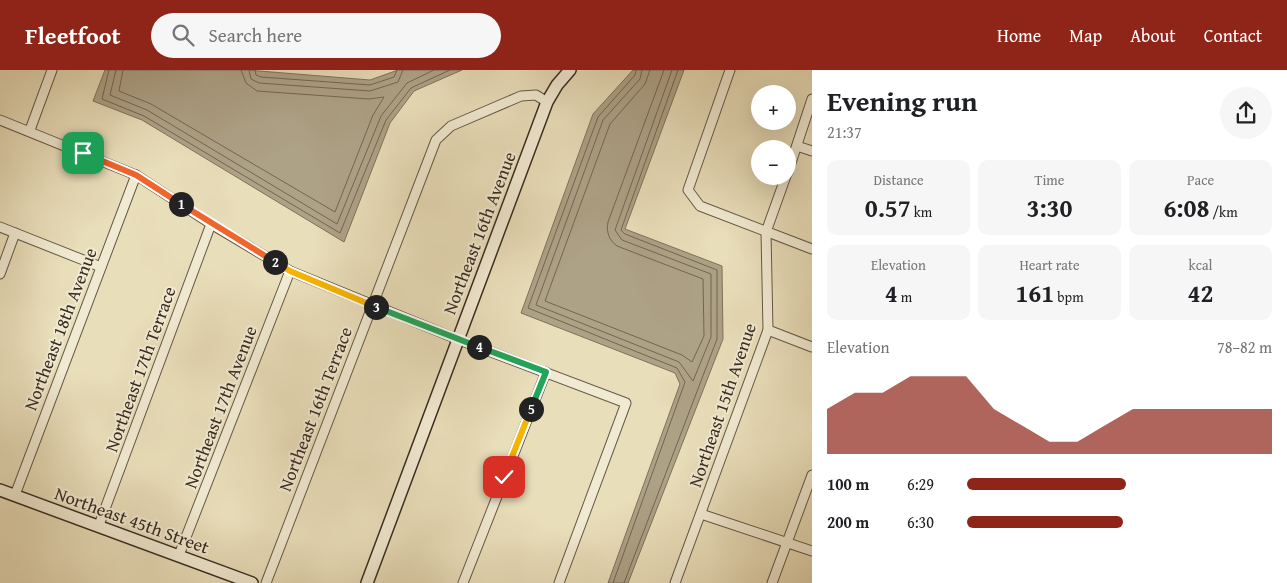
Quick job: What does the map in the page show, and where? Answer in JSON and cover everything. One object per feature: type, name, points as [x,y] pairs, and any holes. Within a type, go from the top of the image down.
[{"type":"street","points":[[30,130],[52,70]]},
{"type":"street","name":"Northeast 16th Avenue","points":[[367,583],[547,102],[557,85],[570,70]]},
{"type":"street","points":[[730,70],[688,190],[700,206],[812,249]]},
{"type":"street","name":"Northeast 16th Terrace","points":[[266,583],[436,140],[451,126],[529,94],[536,94],[547,102]]},
{"type":"street","points":[[796,149],[812,99]]},
{"type":"street","points":[[0,120],[30,130],[136,175],[290,271],[458,339],[626,403],[558,583]]},
{"type":"street","points":[[797,146],[812,151]]},
{"type":"street","name":"Northeast 18th Avenue","points":[[15,495],[136,175]]},
{"type":"street","name":"Northeast 15th Avenue","points":[[675,583],[768,330],[766,232],[783,185]]},
{"type":"street","name":"Northeast 17th Terrace","points":[[99,525],[212,224]]},
{"type":"street","points":[[0,227],[101,267]]},
{"type":"street","points":[[0,274],[15,232]]},
{"type":"street","name":"Northeast 17th Avenue","points":[[179,556],[290,271]]},
{"type":"street","points":[[768,330],[812,347]]},
{"type":"street","points":[[463,583],[546,372]]},
{"type":"street","points":[[772,583],[812,476]]},
{"type":"street","name":"Northeast 45th Street","points":[[0,490],[252,583]]},
{"type":"street","points":[[701,514],[812,551]]},
{"type":"water","points":[[105,70],[247,70],[370,80],[398,70],[462,70],[414,91],[390,123],[344,242],[142,120],[93,101]]},
{"type":"water","points":[[633,70],[684,70],[625,229],[722,266],[723,339],[628,583],[608,583],[680,384],[675,373],[521,313],[593,114]]},
{"type":"route","points":[[83,153],[136,175],[290,271],[458,339],[546,372],[504,477]]}]
